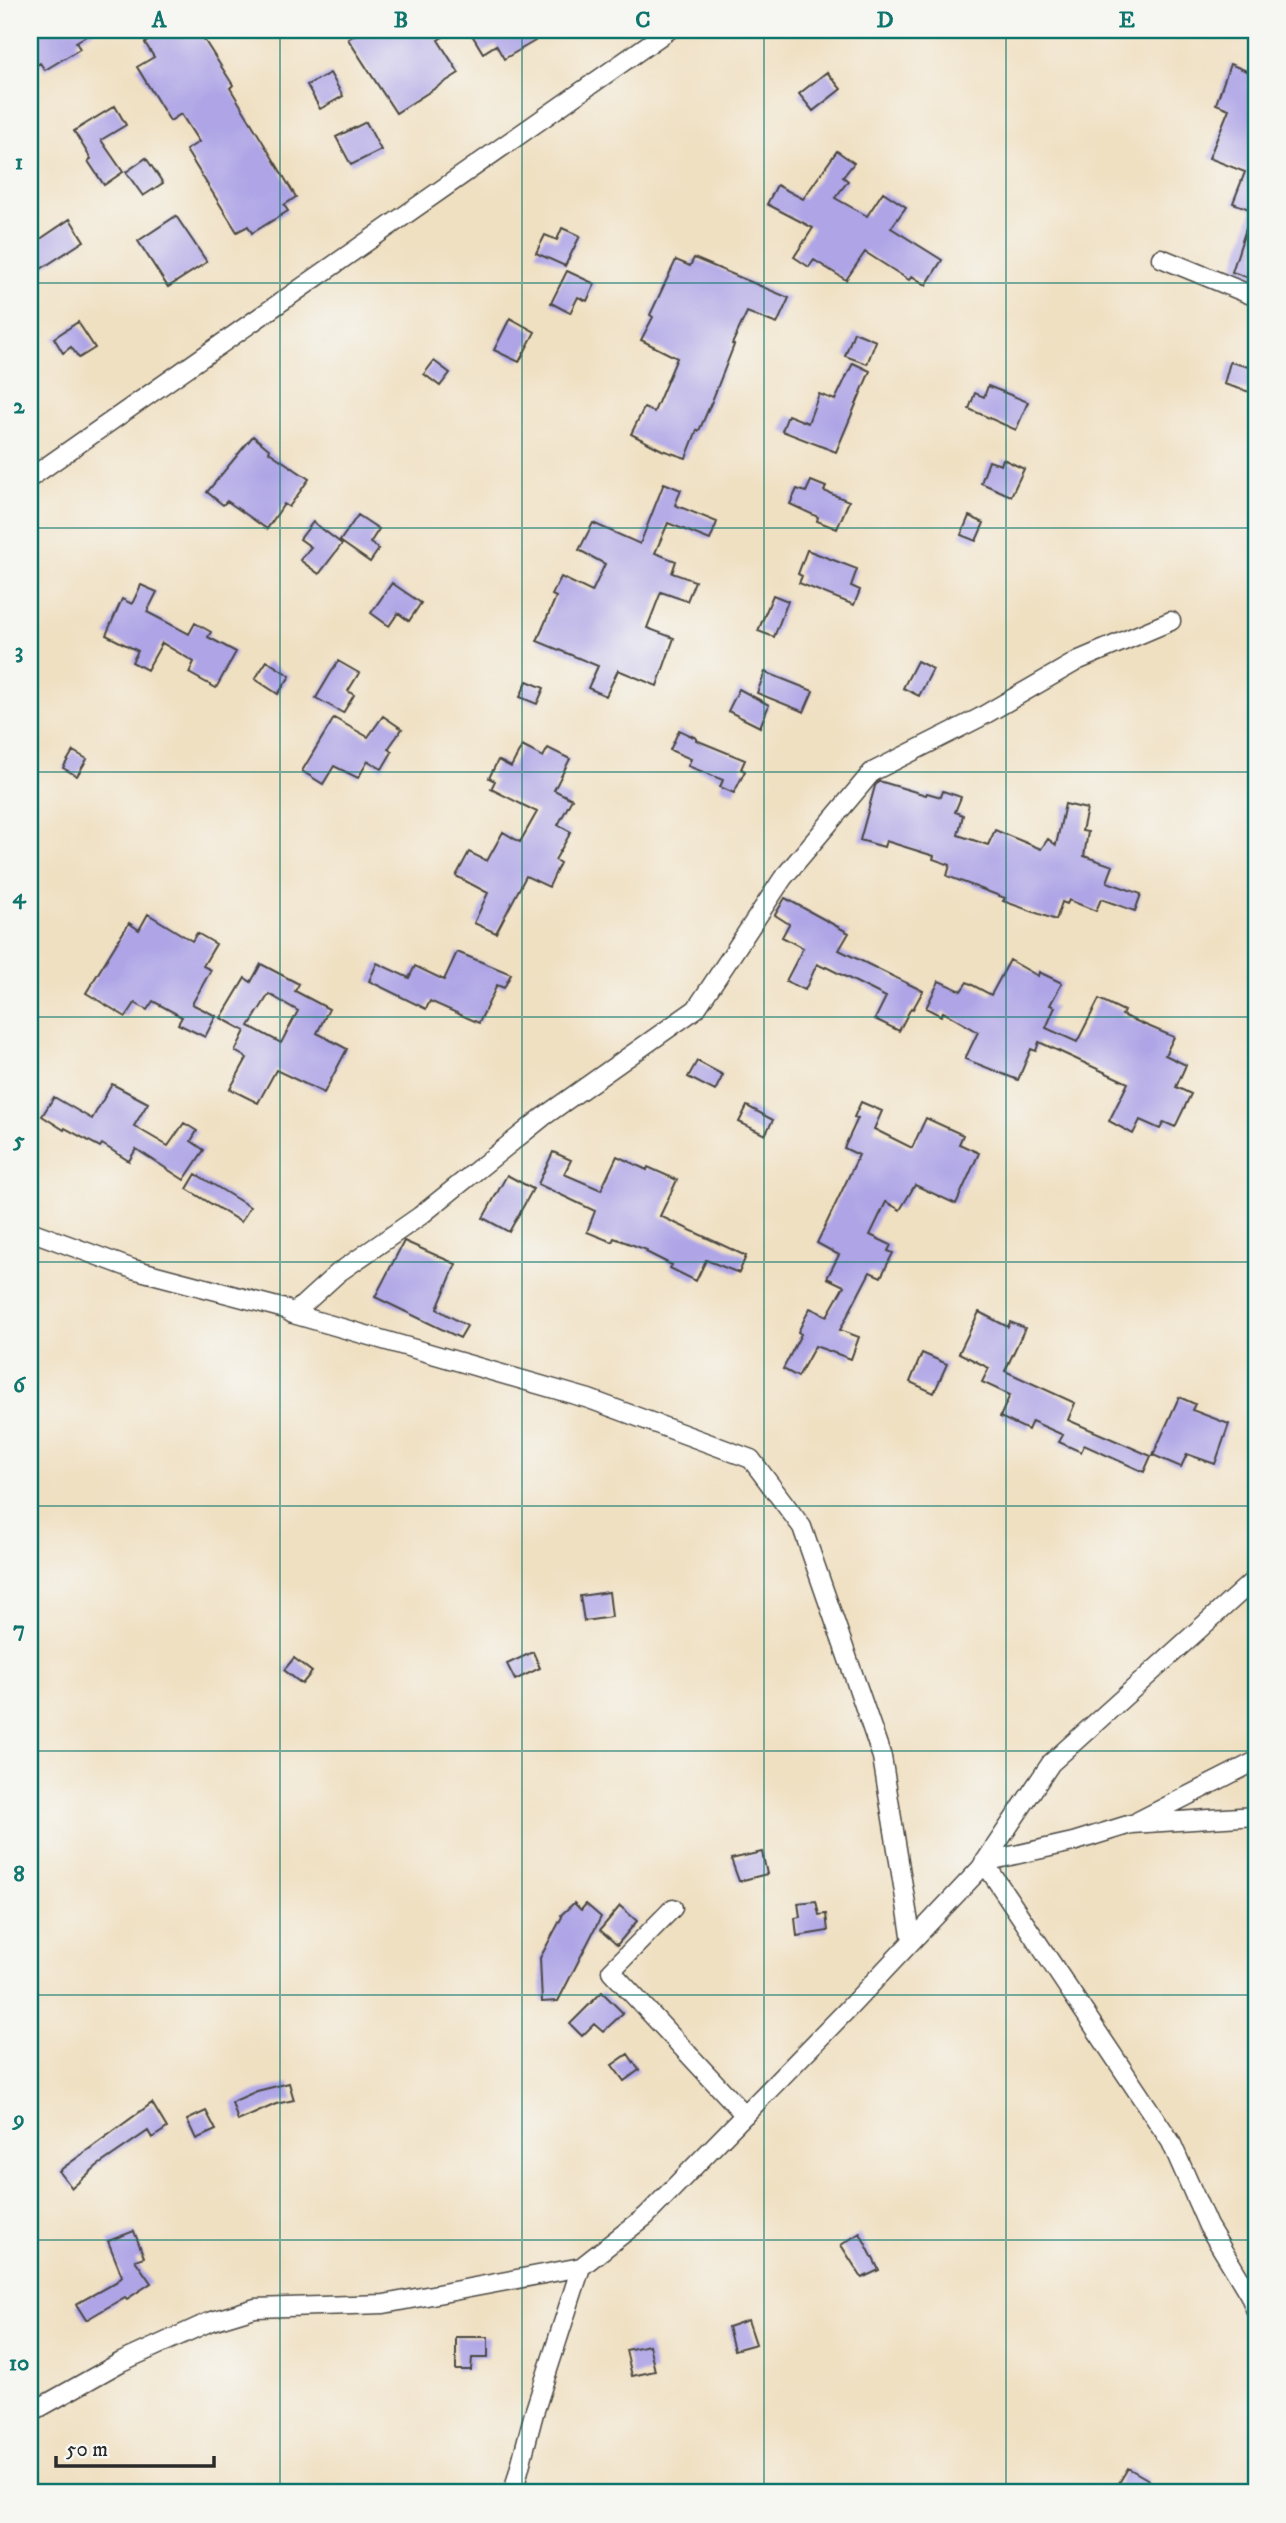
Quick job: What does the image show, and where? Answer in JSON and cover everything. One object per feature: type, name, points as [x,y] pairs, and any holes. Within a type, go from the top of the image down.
[{"type":"street","points":[[30,478],[669,30]]},
{"type":"street","points":[[1161,258],[1256,297]]},
{"type":"street","points":[[293,1314],[338,1273],[420,1216],[543,1117],[696,1009],[783,878],[872,772],[979,718],[1079,660],[1171,621]]},
{"type":"street","points":[[30,1231],[133,1269],[285,1309],[293,1314],[589,1399],[751,1459],[802,1527],[881,1756],[912,1941]]},
{"type":"street","points":[[30,2413],[121,2362],[209,2322],[255,2308],[384,2304],[582,2267],[646,2216],[912,1941],[984,1862],[1051,1763],[1256,1578]]},
{"type":"street","points":[[984,1862],[1073,1842],[1131,1824],[1256,1761]]},
{"type":"street","points":[[1131,1824],[1256,1816]]},
{"type":"street","points":[[984,1862],[1171,2142],[1208,2226],[1249,2294],[1256,2311]]},
{"type":"street","points":[[673,1908],[611,1971],[745,2115]]},
{"type":"street","points":[[513,2493],[534,2413],[582,2267]]},
{"type":"building","points":[[30,30],[96,30],[76,42],[80,49],[45,70],[40,63],[30,69]]},
{"type":"building","points":[[165,30],[198,30],[233,85],[230,88],[296,197],[284,205],[288,211],[252,233],[248,226],[237,232],[186,150],[199,142],[181,114],[170,121],[137,67],[154,57],[145,43]]},
{"type":"building","points":[[364,30],[454,30],[438,40],[459,73],[396,113],[348,39]]},
{"type":"building","points":[[469,30],[528,30],[535,41],[504,59],[496,45],[483,53]]},
{"type":"building","points":[[1230,64],[1256,75],[1256,280],[1232,272],[1252,210],[1233,203],[1245,172],[1209,158],[1229,109],[1216,104]]},
{"type":"building","points":[[827,72],[841,89],[813,111],[799,94]]},
{"type":"building","points":[[330,73],[343,96],[320,109],[307,85]]},
{"type":"building","points":[[115,106],[126,125],[101,140],[123,172],[104,185],[88,161],[91,159],[74,131]]},
{"type":"building","points":[[366,122],[381,150],[351,165],[336,137]]},
{"type":"building","points":[[837,151],[854,163],[843,177],[848,181],[835,198],[867,216],[883,192],[906,207],[891,228],[942,260],[926,285],[912,276],[909,280],[865,252],[846,280],[814,260],[809,267],[794,257],[813,228],[767,204],[777,185],[803,199]]},
{"type":"building","points":[[146,158],[163,183],[143,196],[126,172]]},
{"type":"building","points":[[176,216],[207,262],[168,287],[138,241]]},
{"type":"building","points":[[70,219],[84,241],[30,276],[30,246]]},
{"type":"building","points":[[562,228],[580,236],[565,266],[536,253],[545,235],[557,240]]},
{"type":"building","points":[[694,258],[789,298],[777,324],[747,312],[686,458],[662,450],[631,434],[644,408],[654,412],[677,358],[641,340],[676,260],[690,266]]},
{"type":"building","points":[[567,271],[595,284],[587,301],[578,297],[570,313],[551,303]]},
{"type":"building","points":[[510,318],[535,332],[519,362],[494,350]]},
{"type":"building","points":[[78,322],[95,348],[79,358],[71,347],[63,353],[54,338]]},
{"type":"building","points":[[854,332],[876,341],[867,364],[845,356]]},
{"type":"building","points":[[434,361],[450,373],[440,386],[424,374]]},
{"type":"building","points":[[1230,362],[1256,369],[1256,394],[1224,384]]},
{"type":"building","points":[[853,363],[870,371],[836,452],[782,431],[788,415],[808,423],[819,394],[835,400]]},
{"type":"building","points":[[988,386],[1028,402],[1016,430],[969,409],[975,393],[984,397]]},
{"type":"building","points":[[253,436],[270,450],[269,452],[309,479],[289,507],[284,504],[267,529],[227,501],[223,505],[207,492]]},
{"type":"building","points":[[1003,459],[1024,469],[1011,496],[981,483],[989,461],[1001,465]]},
{"type":"building","points":[[811,481],[826,487],[824,491],[849,501],[837,529],[817,521],[818,517],[790,504],[797,489],[806,492]]},
{"type":"building","points":[[664,483],[681,490],[675,505],[717,522],[710,540],[668,523],[655,553],[676,561],[672,573],[695,581],[687,601],[661,592],[647,628],[674,638],[657,686],[618,670],[606,696],[588,688],[598,666],[537,641],[556,597],[552,595],[561,577],[592,592],[605,564],[579,550],[593,523],[640,544]]},
{"type":"building","points":[[358,515],[379,529],[370,543],[379,549],[370,562],[340,541]]},
{"type":"building","points":[[969,516],[984,523],[976,541],[961,535]]},
{"type":"building","points":[[313,522],[342,544],[319,574],[300,560],[311,547],[300,539]]},
{"type":"building","points":[[807,550],[857,569],[851,586],[860,590],[854,605],[799,583],[802,576],[798,574]]},
{"type":"building","points":[[392,583],[421,603],[409,621],[398,613],[389,626],[371,613]]},
{"type":"building","points":[[141,585],[157,592],[147,612],[189,634],[195,623],[211,632],[208,637],[236,652],[216,688],[189,673],[194,662],[162,643],[147,670],[132,662],[138,651],[106,635],[122,599],[132,604]]},
{"type":"building","points":[[773,595],[788,601],[774,637],[758,631]]},
{"type":"building","points":[[267,661],[290,676],[278,694],[255,679]]},
{"type":"building","points":[[338,661],[359,673],[348,691],[354,695],[343,713],[316,698]]},
{"type":"building","points":[[917,661],[933,669],[919,696],[903,688]]},
{"type":"building","points":[[765,672],[813,691],[804,712],[757,693]]},
{"type":"building","points":[[527,681],[544,688],[537,704],[520,697]]},
{"type":"building","points":[[739,689],[769,705],[760,727],[728,711]]},
{"type":"building","points":[[383,716],[402,729],[388,749],[392,752],[382,769],[368,761],[358,778],[334,766],[323,784],[302,771],[334,718],[368,737]]},
{"type":"building","points":[[679,730],[745,760],[741,769],[745,771],[734,793],[720,787],[723,780],[688,766],[691,759],[670,750]]},
{"type":"building","points":[[522,746],[543,757],[548,748],[570,759],[554,790],[572,799],[558,825],[571,832],[555,860],[560,863],[549,887],[526,876],[496,933],[474,923],[488,893],[456,876],[469,852],[487,861],[503,832],[520,842],[537,812],[491,789],[495,781],[489,778],[498,760],[511,767]]},
{"type":"building","points":[[73,751],[87,759],[77,776],[63,768]]},
{"type":"building","points":[[879,781],[926,795],[927,793],[941,797],[943,791],[961,797],[955,812],[963,815],[958,835],[988,845],[995,830],[1041,849],[1048,839],[1056,845],[1065,804],[1087,809],[1082,831],[1088,832],[1084,856],[1113,866],[1107,882],[1141,894],[1135,911],[1101,899],[1096,911],[1069,900],[1067,904],[1062,902],[1056,920],[1003,901],[1005,898],[947,876],[950,865],[933,859],[934,856],[886,841],[884,847],[860,840],[875,786]]},
{"type":"building","points":[[785,898],[849,933],[839,950],[923,991],[899,1031],[875,1019],[886,997],[826,967],[817,964],[805,990],[786,981],[803,948],[782,937],[789,924],[775,915]]},
{"type":"building","points":[[148,914],[192,941],[197,933],[216,944],[203,966],[211,970],[192,1004],[216,1016],[205,1037],[178,1024],[182,1017],[153,1001],[147,1010],[135,1003],[126,1017],[86,993],[129,923],[139,930]]},
{"type":"building","points":[[457,952],[511,974],[504,988],[497,985],[479,1023],[430,1001],[426,1009],[369,981],[377,963],[409,978],[415,966],[444,980]]},
{"type":"building","points":[[1010,960],[1038,976],[1039,972],[1062,983],[1050,1005],[1055,1007],[1046,1028],[1077,1042],[1099,999],[1124,1011],[1122,1015],[1174,1037],[1165,1055],[1186,1065],[1176,1087],[1191,1094],[1175,1127],[1164,1122],[1160,1129],[1140,1120],[1133,1134],[1109,1121],[1128,1083],[1039,1042],[1036,1051],[1031,1049],[1018,1080],[965,1059],[978,1032],[943,1012],[941,1016],[926,1008],[939,981],[961,991],[967,982],[991,995]]},
{"type":"building","points":[[261,964],[299,984],[295,991],[329,1009],[317,1033],[347,1049],[324,1093],[276,1070],[258,1103],[230,1089],[247,1058],[235,1051],[245,1031],[221,1018],[245,978],[251,982]],"holes":[[[269,994],[298,1011],[281,1043],[249,1026]]]},
{"type":"building","points":[[697,1061],[723,1075],[715,1091],[688,1077]]},
{"type":"building","points":[[112,1084],[148,1103],[134,1126],[168,1146],[184,1123],[197,1131],[191,1141],[204,1150],[184,1180],[136,1149],[129,1161],[102,1144],[100,1147],[42,1116],[54,1097],[92,1119]]},
{"type":"building","points":[[861,1102],[882,1111],[874,1129],[912,1148],[926,1118],[963,1135],[959,1144],[979,1153],[956,1204],[915,1185],[900,1210],[886,1202],[870,1235],[891,1245],[888,1251],[893,1253],[881,1277],[870,1272],[840,1330],[859,1337],[851,1359],[815,1346],[798,1377],[783,1369],[801,1334],[798,1332],[810,1308],[827,1316],[844,1286],[827,1278],[839,1255],[817,1243],[859,1155],[844,1148],[858,1118],[854,1117]]},
{"type":"building","points":[[747,1106],[773,1120],[765,1135],[739,1122]]},
{"type":"building","points":[[553,1152],[571,1160],[564,1174],[601,1190],[617,1156],[677,1180],[660,1216],[746,1256],[739,1273],[706,1260],[696,1281],[670,1268],[672,1265],[646,1252],[647,1250],[614,1238],[612,1242],[587,1232],[595,1211],[538,1184]]},
{"type":"building","points":[[196,1174],[250,1207],[241,1222],[187,1189]]},
{"type":"building","points":[[507,1175],[533,1189],[509,1232],[483,1218]]},
{"type":"building","points":[[404,1241],[456,1264],[437,1309],[467,1326],[460,1338],[375,1297]]},
{"type":"building","points":[[979,1312],[1008,1327],[1010,1322],[1025,1328],[1005,1371],[1075,1403],[1068,1420],[1151,1456],[1144,1472],[1084,1445],[1081,1452],[1059,1442],[1063,1435],[1032,1421],[1028,1430],[1000,1417],[1010,1395],[982,1382],[989,1368],[959,1353]]},
{"type":"building","points":[[922,1353],[947,1364],[934,1393],[910,1382]]},
{"type":"building","points":[[1179,1397],[1195,1404],[1192,1410],[1229,1424],[1215,1464],[1187,1454],[1181,1467],[1153,1455]]},
{"type":"building","points":[[609,1592],[612,1617],[584,1621],[580,1596]]},
{"type":"building","points":[[533,1652],[540,1668],[515,1680],[507,1664]]},
{"type":"building","points":[[294,1658],[312,1672],[302,1684],[284,1670]]},
{"type":"building","points":[[762,1852],[767,1874],[739,1881],[731,1859]]},
{"type":"building","points":[[816,1901],[819,1915],[826,1914],[828,1931],[797,1936],[795,1918],[800,1917],[798,1903]]},
{"type":"building","points":[[574,1903],[581,1910],[586,1904],[601,1917],[558,2001],[542,2002],[540,1958],[561,1915]]},
{"type":"building","points":[[620,1906],[637,1921],[617,1945],[600,1930]]},
{"type":"building","points":[[602,1992],[623,2013],[603,2032],[594,2024],[582,2036],[570,2024]]},
{"type":"building","points":[[628,2054],[639,2070],[624,2081],[612,2065]]},
{"type":"building","points":[[289,2083],[294,2100],[276,2104],[238,2121],[232,2102],[257,2091]]},
{"type":"building","points":[[152,2103],[167,2128],[152,2138],[148,2131],[97,2166],[72,2188],[59,2171]]},
{"type":"building","points":[[206,2111],[216,2130],[196,2139],[187,2120]]},
{"type":"building","points":[[134,2231],[144,2257],[135,2260],[151,2283],[86,2320],[76,2304],[122,2276],[108,2241]]},
{"type":"building","points":[[860,2233],[879,2270],[862,2278],[841,2245]]},
{"type":"building","points":[[748,2320],[756,2344],[734,2350],[728,2327]]},
{"type":"building","points":[[456,2337],[488,2337],[488,2358],[472,2358],[471,2370],[456,2370]]},
{"type":"building","points":[[649,2345],[655,2371],[632,2376],[626,2350]]},
{"type":"building","points":[[1128,2468],[1149,2480],[1141,2493],[1113,2493]]}]
